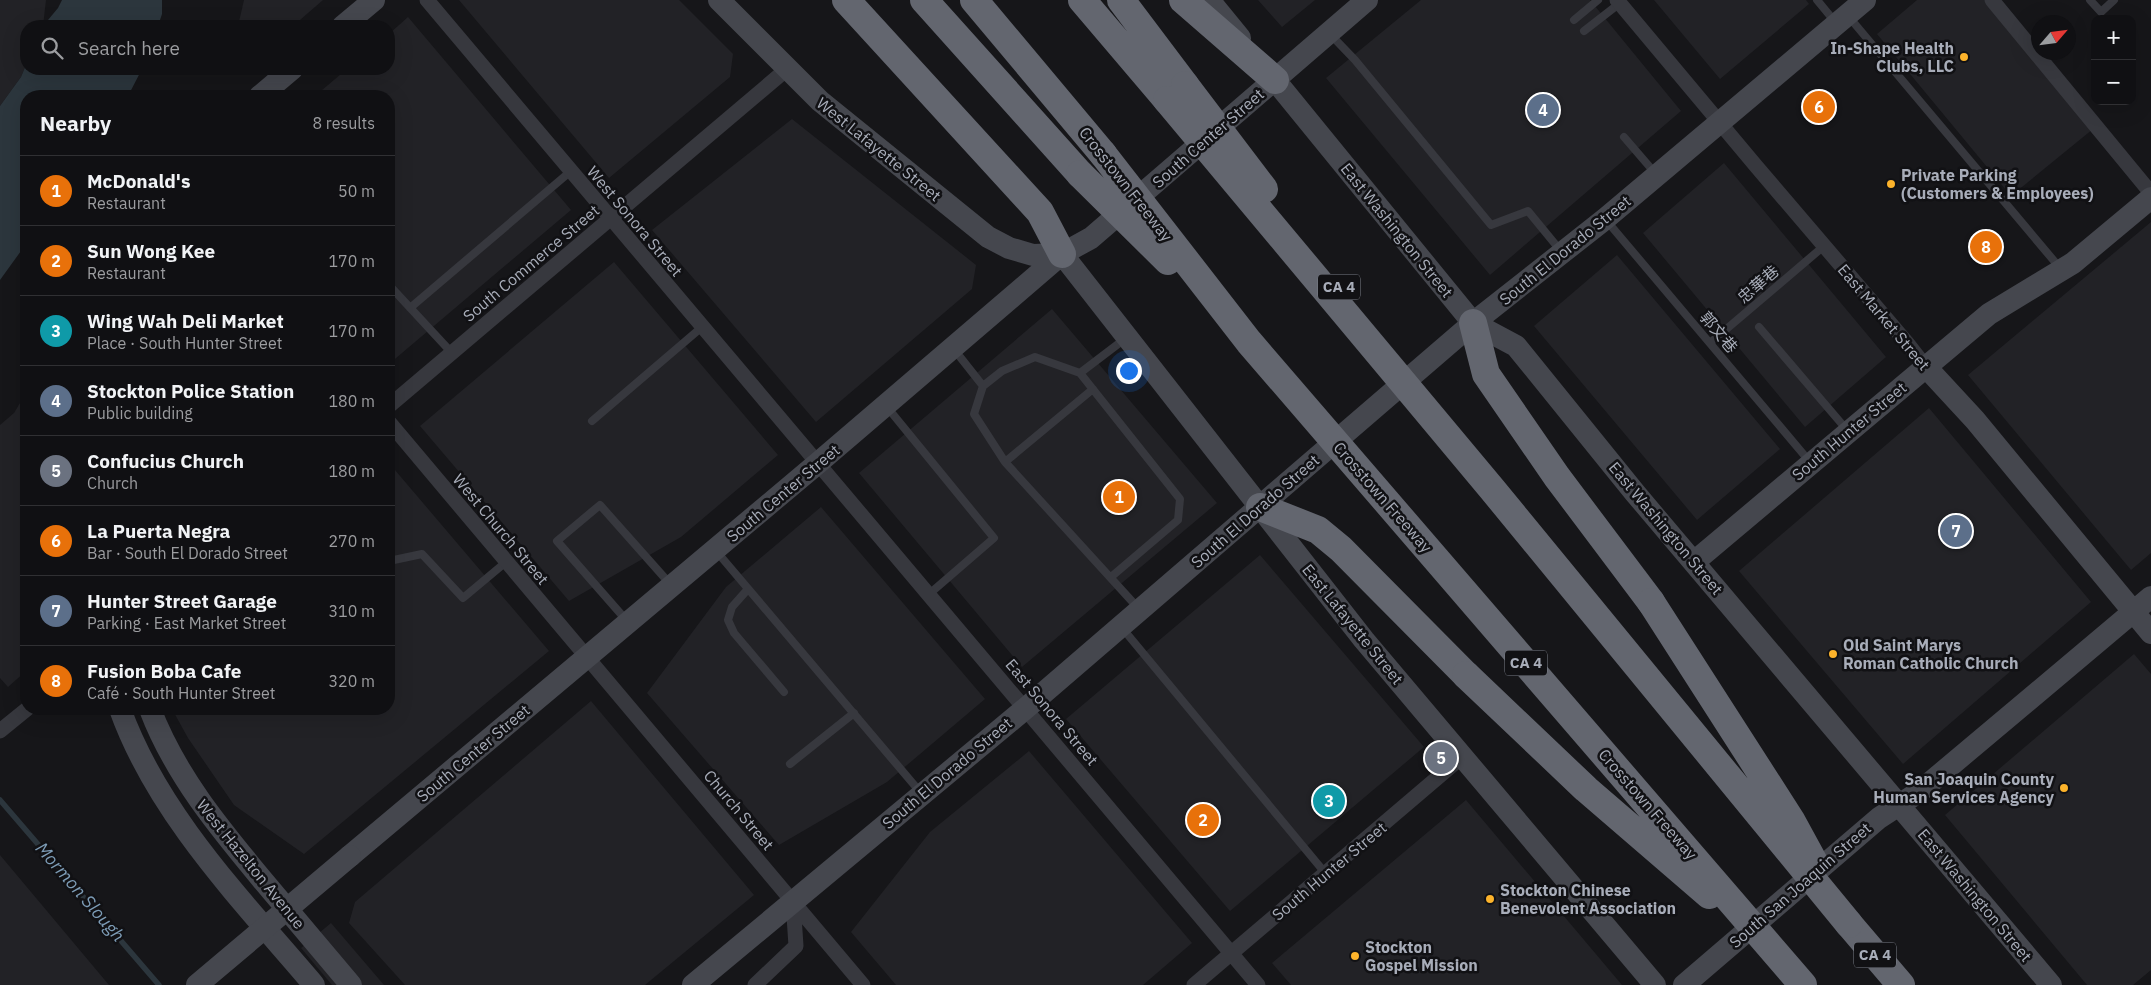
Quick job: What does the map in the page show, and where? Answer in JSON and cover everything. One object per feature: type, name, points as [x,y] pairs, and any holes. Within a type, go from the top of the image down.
[{"type":"highway","points":[[846,0],[1040,212],[1062,254]]},
{"type":"highway","name":"CA 4","points":[[924,0],[1080,174],[1249,342]]},
{"type":"highway","name":"Crosstown Freeway","points":[[974,0],[1103,154],[1249,342],[1803,985]]},
{"type":"highway","name":"CA 4","points":[[1082,0],[1176,92],[1492,489],[1901,985]]},
{"type":"highway","points":[[1121,0],[1176,92]]},
{"type":"highway","points":[[1183,0],[1275,80]]},
{"type":"highway","points":[[1473,323],[1486,374],[1557,477],[1651,602],[1791,820],[1849,924]]},
{"type":"highway","points":[[1260,507],[1318,530],[1341,549],[1586,790],[1779,956]]},
{"type":"main road","points":[[350,20],[374,0]]},
{"type":"main road","name":"West Lafayette Street","points":[[719,0],[820,101],[988,237],[1009,248],[1033,255],[1062,254]]},
{"type":"main road","name":"East Washington Street","points":[[1209,0],[1473,323],[1516,346],[1635,493],[2051,985]]},
{"type":"main road","name":"South Center Street","points":[[197,985],[818,464],[1062,254],[1091,238],[1367,0]]},
{"type":"main road","name":"South El Dorado Street","points":[[693,985],[1026,708],[1473,323],[1605,219],[1866,0]]},
{"type":"main road","points":[[267,90],[285,75]]},
{"type":"main road","name":"South Hunter Street","points":[[1694,562],[1989,314],[2073,263],[2151,198]]},
{"type":"main road","name":"East Lafayette Street","points":[[1062,254],[1364,640],[1655,985]]},
{"type":"main road","name":"East Market Street","points":[[1926,367],[1975,420],[2151,633]]},
{"type":"main road","name":"South San Joaquin Street","points":[[1684,985],[1879,818],[1920,792],[2151,597]]},
{"type":"main road","name":"West Hazelton Avenue","points":[[122,715],[128,733],[154,783],[179,820],[314,985]]},
{"type":"main road","name":"West Hazelton Avenue","points":[[153,715],[176,764],[204,808],[221,831],[351,985]]},
{"type":"street","name":"West Sonora Street","points":[[427,0],[818,464]]},
{"type":"street","points":[[1992,0],[2151,193]]},
{"type":"street","name":"East Market Street","points":[[1619,1],[1926,367]]},
{"type":"street","name":"South Commerce Street","points":[[395,401],[787,69]]},
{"type":"street","name":"West Church Street","points":[[395,429],[587,658]]},
{"type":"street","name":"East Sonora Street","points":[[818,464],[1258,985]]},
{"type":"street","name":"Church Street","points":[[587,658],[863,985]]},
{"type":"street","points":[[0,731],[20,715]]},
{"type":"street","name":"South Hunter Street","points":[[1194,985],[1463,756]]},
{"type":"street","points":[[754,985],[796,946],[793,901]]},
{"type":"lane","points":[[1574,20],[1598,0]]},
{"type":"lane","points":[[1816,0],[1842,20],[2062,270]]},
{"type":"lane","points":[[2090,0],[2101,12],[2114,0]]},
{"type":"lane","points":[[1584,31],[1619,1]]},
{"type":"lane","points":[[1329,32],[1355,60],[1491,225],[1528,211],[1562,253]]},
{"type":"lane","points":[[1624,137],[1657,175]]},
{"type":"lane","points":[[410,308],[571,172]]},
{"type":"lane","name":"郭文巷","points":[[1605,219],[1812,463]]},
{"type":"lane","name":"忠華巷","points":[[1710,343],[1824,246]]},
{"type":"lane","points":[[395,292],[452,353]]},
{"type":"lane","points":[[592,421],[702,327]]},
{"type":"lane","points":[[1759,327],[1849,432]]},
{"type":"lane","points":[[1080,373],[1127,337]]},
{"type":"lane","points":[[953,348],[984,386]]},
{"type":"lane","points":[[1111,577],[1178,520],[1180,499],[1080,373],[1035,357],[1002,371],[984,386],[974,414],[1006,462],[1140,610]]},
{"type":"lane","points":[[1006,462],[1093,389]]},
{"type":"lane","points":[[886,405],[994,538],[928,595]]},
{"type":"lane","points":[[629,623],[557,541],[600,505],[672,586]]},
{"type":"lane","points":[[715,550],[922,794]]},
{"type":"lane","points":[[395,560],[422,554],[463,598],[506,562]]},
{"type":"lane","points":[[748,589],[732,607],[728,620],[734,633],[784,692]]},
{"type":"lane","points":[[1121,627],[1326,874]]},
{"type":"lane","points":[[790,764],[854,713]]},
{"type":"shaded area","points":[[0,0],[46,0],[44,20],[20,20],[20,75],[22,75],[0,106]]},
{"type":"shaded area","points":[[62,0],[162,0],[160,20],[48,20]]},
{"type":"shaded area","points":[[244,0],[323,0],[300,20],[239,20]]},
{"type":"shaded area","points":[[459,0],[679,0],[733,54],[730,77],[609,178]]},
{"type":"shaded area","points":[[1258,0],[1315,0],[1282,27]]},
{"type":"shaded area","points":[[1421,0],[1590,0],[1681,111],[1490,275],[1326,78]]},
{"type":"shaded area","points":[[1654,0],[1806,0],[1809,4],[1720,79]]},
{"type":"shaded area","points":[[1917,0],[1986,0],[2031,54],[2031,60],[2036,60],[2093,129],[2011,196],[1877,34]]},
{"type":"shaded area","points":[[408,17],[571,210],[395,359],[395,90],[322,90],[340,75],[395,75],[395,29]]},
{"type":"shaded area","points":[[22,75],[139,75],[131,90],[20,90],[20,252],[0,280],[0,106]]},
{"type":"shaded area","points":[[792,119],[976,265],[972,289],[816,422],[652,230]]},
{"type":"shaded area","points":[[1724,163],[1886,357],[1805,427],[1643,233]]},
{"type":"shaded area","points":[[2151,222],[2151,553],[2131,570],[1968,375]]},
{"type":"shaded area","points":[[1617,255],[1780,449],[1697,520],[1534,326]]},
{"type":"shaded area","points":[[614,262],[778,455],[681,537],[569,601],[420,426]]},
{"type":"shaded area","points":[[1052,309],[1217,503],[1022,667],[859,473]]},
{"type":"shaded area","points":[[20,403],[20,676],[8,687],[0,678],[0,425],[14,413]]},
{"type":"shaded area","points":[[1929,408],[2091,602],[1903,764],[1739,571]]},
{"type":"shaded area","points":[[395,470],[549,651],[304,854],[234,805],[188,738],[175,715],[395,715]]},
{"type":"shaded area","points":[[821,507],[985,699],[887,782],[779,845],[647,693],[726,587]]},
{"type":"shaded area","points":[[1260,555],[1424,747],[1230,911],[1066,719]]},
{"type":"shaded area","name":"San Joaquin County Human Services Agency","points":[[2134,654],[2151,674],[2151,970],[2133,985],[2087,985],[1945,815]]},
{"type":"shaded area","points":[[591,701],[754,895],[645,985],[405,985],[349,923],[355,902]]},
{"type":"shaded area","points":[[1029,751],[1192,943],[1143,985],[896,985],[851,932],[930,832]]},
{"type":"shaded area","points":[[1466,800],[1622,985],[1291,985],[1272,963]]},
{"type":"shaded area","points":[[0,855],[109,985],[0,985]]},
{"type":"shaded area","points":[[331,923],[384,985],[332,985],[301,948]]},
{"type":"waterway","name":"Mormon Slough","points":[[0,800],[159,985]]},
{"type":"place","name":"In-Shape Health Clubs, LLC","points":[[1964,57]]},
{"type":"place","name":"La Puerta Negra","points":[[1819,107]]},
{"type":"place","name":"Stockton Police Station","points":[[1543,110]]},
{"type":"place","name":"Private Parking (Customers & Employees)","points":[[1891,184]]},
{"type":"place","name":"Fusion Boba Cafe","points":[[1986,247]]},
{"type":"place","name":"McDonald's","points":[[1119,497]]},
{"type":"place","name":"Hunter Street Garage","points":[[1956,531]]},
{"type":"place","name":"Old Saint Marys Roman Catholic Church","points":[[1833,654]]},
{"type":"place","name":"Confucius Church","points":[[1441,758]]},
{"type":"place","name":"San Joaquin County Human Services Agency","points":[[2064,788]]},
{"type":"place","name":"Wing Wah Deli Market","points":[[1329,801]]},
{"type":"place","name":"Sun Wong Kee","points":[[1203,820]]},
{"type":"place","name":"Stockton Chinese Benevolent Association","points":[[1490,899]]},
{"type":"place","name":"Stockton Gospel Mission","points":[[1355,956]]}]
